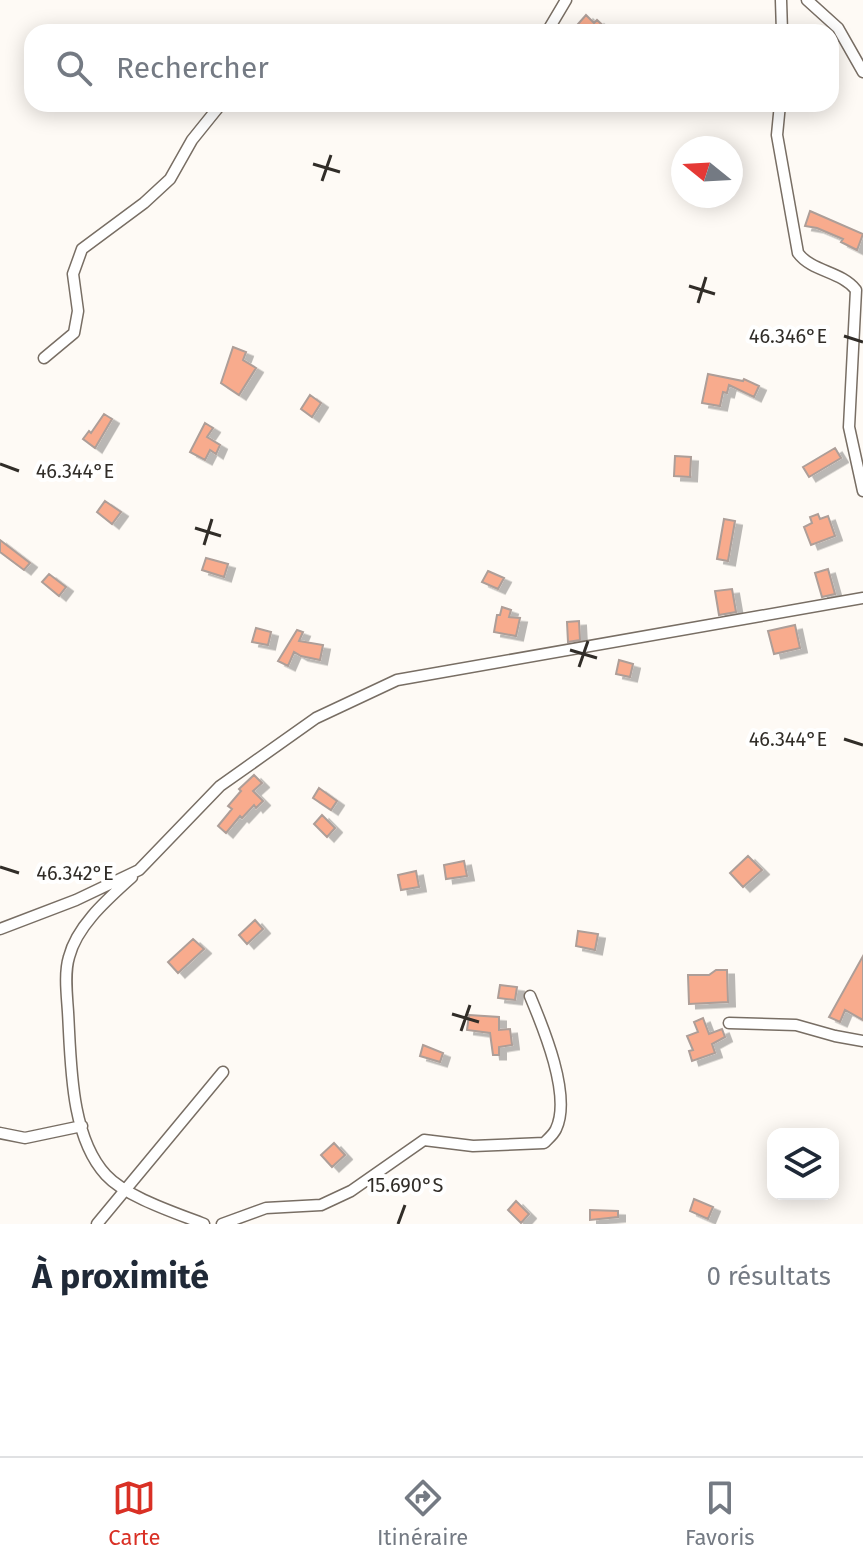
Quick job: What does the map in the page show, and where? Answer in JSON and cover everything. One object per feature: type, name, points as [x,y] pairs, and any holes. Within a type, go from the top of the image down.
[{"type":"street","points":[[552,24],[566,0]]},
{"type":"street","points":[[781,0],[782,24]]},
{"type":"street","points":[[807,0],[834,24]]},
{"type":"street","points":[[839,30],[863,72]]},
{"type":"street","points":[[44,358],[74,333],[78,311],[73,274],[82,249],[170,179],[192,140],[215,112]]},
{"type":"street","points":[[779,112],[777,135],[798,253],[804,261],[849,281],[856,290],[849,427],[863,491]]},
{"type":"street","points":[[854,335],[863,327]]},
{"type":"street","points":[[204,1224],[124,1188],[108,1177],[92,1156],[73,1094],[69,957],[90,917],[220,786],[316,718],[397,680],[863,598]]},
{"type":"street","points":[[0,929],[76,900],[139,870]]},
{"type":"street","points":[[222,1224],[266,1208],[321,1205],[351,1191],[424,1140],[473,1146],[544,1143],[557,1128],[561,1089],[547,1036],[530,996]]},
{"type":"street","points":[[729,1023],[796,1025],[863,1041]]},
{"type":"street","points":[[97,1224],[223,1072]]},
{"type":"street","points":[[0,1133],[25,1138],[82,1126]]},
{"type":"building","points":[[586,15],[594,23],[597,20],[601,24],[578,24]]},
{"type":"building","points":[[810,211],[863,234],[857,250],[841,242],[843,239],[805,226]]},
{"type":"building","points":[[233,347],[246,352],[243,360],[256,368],[239,395],[221,383]]},
{"type":"building","points":[[708,374],[744,379],[759,386],[754,397],[729,385],[727,393],[723,392],[720,406],[702,403]]},
{"type":"building","points":[[310,395],[321,403],[312,417],[301,409]]},
{"type":"building","points":[[104,414],[112,419],[95,448],[83,439]]},
{"type":"building","points":[[205,423],[213,428],[207,437],[220,445],[216,454],[210,450],[205,460],[190,452]]},
{"type":"building","points":[[835,448],[841,458],[809,477],[803,467]]},
{"type":"building","points":[[675,456],[691,457],[690,477],[674,476]]},
{"type":"building","points":[[105,501],[121,512],[112,524],[97,512]]},
{"type":"building","points":[[818,514],[820,519],[828,516],[835,536],[811,545],[804,527],[812,523],[810,517]]},
{"type":"building","points":[[724,519],[735,521],[728,561],[717,559]]},
{"type":"building","points":[[0,540],[30,563],[24,570],[0,552]]},
{"type":"building","points":[[206,558],[228,564],[224,577],[202,570]]},
{"type":"building","points":[[828,569],[835,594],[822,597],[815,573]]},
{"type":"building","points":[[488,571],[504,578],[498,589],[482,582]]},
{"type":"building","points":[[49,574],[66,587],[59,596],[42,582]]},
{"type":"building","points":[[732,589],[736,612],[719,615],[715,591]]},
{"type":"building","points":[[502,607],[511,610],[509,617],[520,618],[516,636],[494,632]]},
{"type":"building","points":[[579,621],[580,640],[568,642],[567,622]]},
{"type":"building","points":[[795,625],[800,648],[774,654],[768,631]]},
{"type":"building","points":[[256,628],[271,632],[268,645],[252,642]]},
{"type":"building","points":[[297,630],[303,632],[299,641],[323,645],[320,660],[294,652],[288,666],[278,661]]},
{"type":"building","points":[[619,660],[633,664],[630,677],[616,674]]},
{"type":"building","points":[[254,775],[262,783],[253,791],[263,801],[256,808],[254,805],[242,818],[240,816],[226,833],[218,826],[232,809],[228,806],[241,791],[239,789]]},
{"type":"building","points":[[319,788],[337,801],[331,810],[313,798]]},
{"type":"building","points":[[322,815],[335,828],[327,837],[314,824]]},
{"type":"building","points":[[748,856],[762,870],[743,887],[730,873]]},
{"type":"building","points":[[464,861],[467,876],[446,879],[444,865]]},
{"type":"building","points":[[416,871],[419,887],[401,890],[398,875]]},
{"type":"building","points":[[255,920],[263,929],[247,944],[239,935]]},
{"type":"building","points":[[578,931],[598,934],[595,950],[576,946]]},
{"type":"building","points":[[193,939],[204,949],[178,973],[168,962]]},
{"type":"building","points":[[863,956],[863,1020],[845,1010],[840,1022],[829,1017]]},
{"type":"building","points":[[716,970],[727,970],[728,1002],[689,1004],[688,975],[709,975]]},
{"type":"building","points":[[500,985],[517,987],[515,1000],[498,998]]},
{"type":"building","points":[[469,1015],[499,1017],[499,1030],[510,1029],[512,1045],[499,1047],[499,1055],[493,1055],[490,1033],[467,1030]]},
{"type":"building","points":[[703,1018],[709,1034],[722,1029],[725,1037],[712,1044],[715,1053],[692,1061],[689,1051],[693,1050],[687,1036],[698,1032],[694,1022]]},
{"type":"building","points":[[423,1045],[443,1053],[440,1062],[420,1056]]},
{"type":"building","points":[[334,1143],[345,1155],[332,1167],[321,1155]]},
{"type":"building","points":[[694,1199],[713,1207],[708,1219],[690,1211]]},
{"type":"building","points":[[516,1201],[529,1214],[521,1223],[508,1210]]},
{"type":"building","points":[[590,1210],[618,1211],[618,1217],[590,1220]]}]
